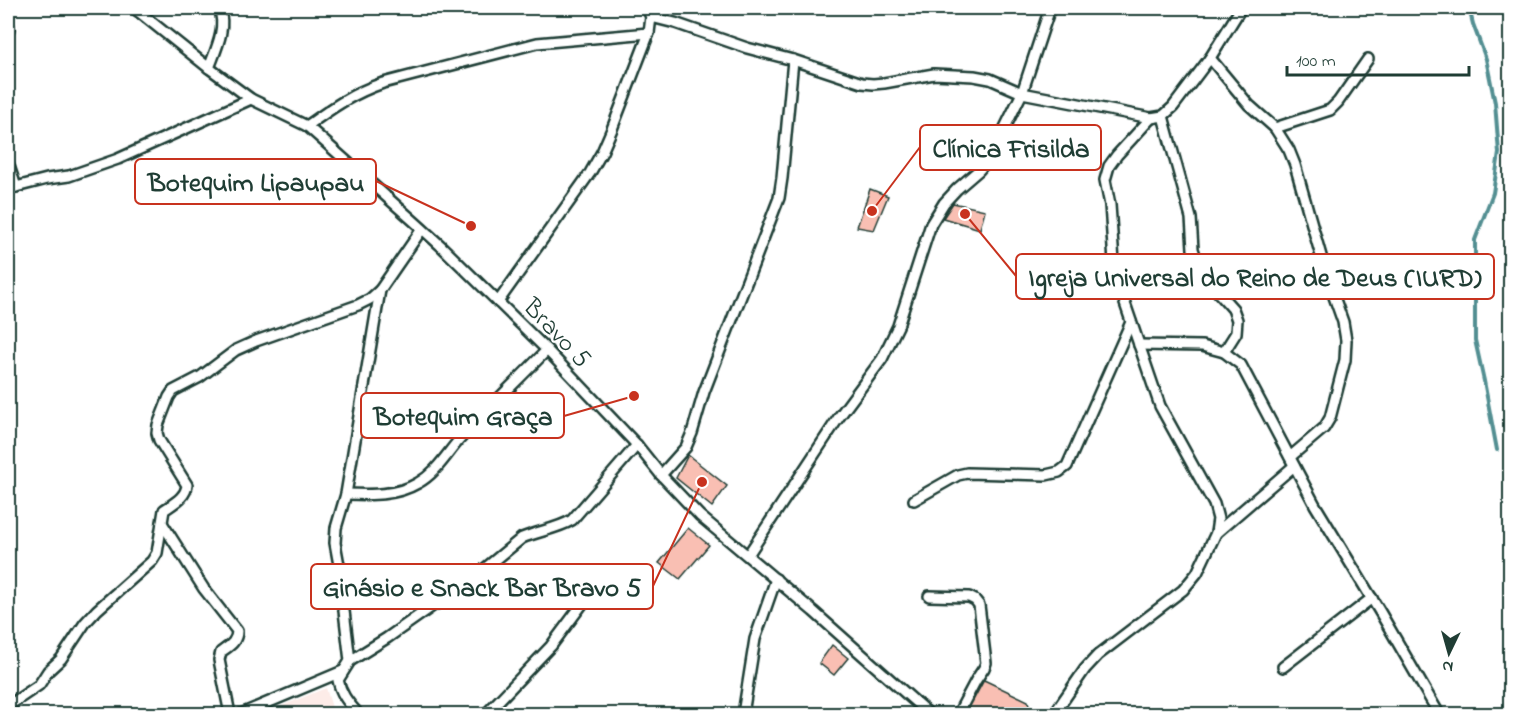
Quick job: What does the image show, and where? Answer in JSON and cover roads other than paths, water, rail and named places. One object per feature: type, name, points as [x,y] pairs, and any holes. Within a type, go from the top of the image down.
[{"type":"street","name":"Bravo 5","points":[[134,8],[251,99],[307,126],[422,229],[547,350],[700,516],[776,579],[929,714]]},
{"type":"street","points":[[209,68],[222,29],[222,15],[219,8]]},
{"type":"street","points":[[498,302],[590,173],[602,152],[649,33],[651,17],[647,8]]},
{"type":"street","points":[[748,555],[839,417],[882,359],[898,326],[931,224],[957,189],[991,156],[1022,93],[1050,8]]},
{"type":"street","points":[[651,17],[862,83],[873,84],[934,74],[974,76],[990,79],[1022,93],[1151,118],[1163,116],[1173,107],[1210,58],[1241,8]]},
{"type":"street","points":[[8,23],[8,32]]},
{"type":"street","points":[[307,126],[342,101],[364,89],[383,83],[537,43],[649,33]]},
{"type":"street","points":[[1210,58],[1249,105],[1275,128],[1288,150],[1295,165],[1327,277],[1343,322],[1346,339],[1345,360],[1330,418],[1324,428],[1216,533]]},
{"type":"street","points":[[1275,128],[1330,110],[1368,59]]},
{"type":"street","points":[[661,475],[686,447],[692,433],[704,392],[779,198],[793,60]]},
{"type":"street","points":[[8,164],[12,188],[69,176],[118,159],[251,99]]},
{"type":"street","points":[[1163,116],[1191,218],[1193,249],[1201,273],[1233,309],[1237,320],[1236,333],[1224,352]]},
{"type":"street","points":[[1054,714],[1098,654],[1183,590],[1197,573],[1216,533],[1218,519],[1214,504],[1160,406],[1118,283],[1114,262],[1110,205],[1105,180],[1109,166],[1117,155],[1151,118]]},
{"type":"street","points":[[8,706],[39,685],[48,671],[61,659],[85,623],[157,554],[164,510],[187,491],[187,485],[159,440],[157,432],[173,391],[200,377],[236,350],[255,341],[370,299],[380,290],[422,229]]},
{"type":"street","points":[[350,661],[335,543],[336,528],[346,494],[380,290]]},
{"type":"street","points":[[914,500],[967,473],[1046,475],[1059,472],[1067,466],[1131,322]]},
{"type":"street","points":[[1139,345],[1202,346],[1224,352],[1241,365],[1315,505],[1372,598],[1438,714]]},
{"type":"street","points":[[346,494],[379,495],[397,492],[418,483],[433,472],[459,440],[547,350]]},
{"type":"street","points":[[358,714],[340,691],[338,680],[350,661],[434,605],[448,599],[522,538],[572,520],[637,445]]},
{"type":"street","points":[[162,523],[204,589],[237,631],[234,642],[221,652],[219,660],[230,714]]},
{"type":"street","points":[[486,714],[551,646],[601,579]]},
{"type":"street","points":[[743,714],[755,639],[776,579]]},
{"type":"street","points":[[929,596],[969,597],[980,605],[986,663],[958,714]]},
{"type":"street","points":[[1283,667],[1372,598]]},
{"type":"street","points":[[241,714],[343,671]]},
{"type":"waterway","points":[[1469,8],[1486,59],[1495,103],[1499,153],[1493,193],[1475,240],[1475,340],[1497,450]]},
{"type":"place","name":"Clínica Frisilda","points":[[872,211]]},
{"type":"place","name":"Igreja Universal do Reino de Deus (IURD)","points":[[965,214]]},
{"type":"place","name":"Botequim Lipaupau","points":[[471,226]]},
{"type":"place","name":"Botequim Graça","points":[[634,396]]},
{"type":"place","name":"Ginásio e Snack Bar Bravo 5","points":[[702,482]]}]
